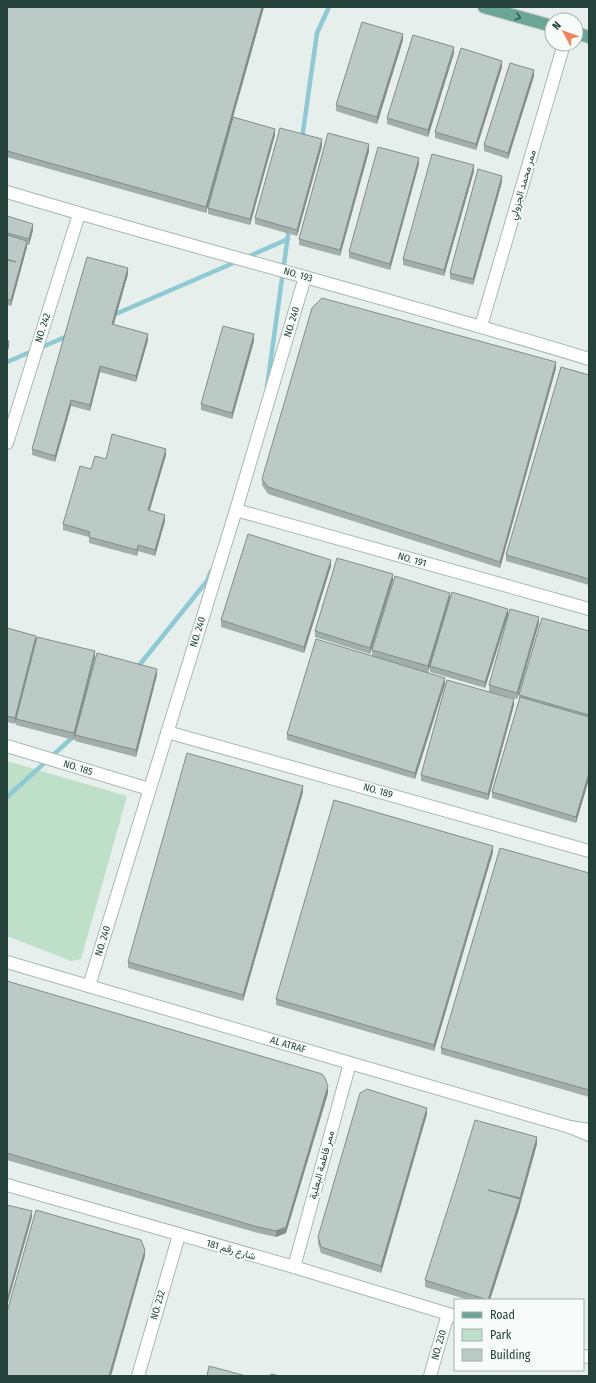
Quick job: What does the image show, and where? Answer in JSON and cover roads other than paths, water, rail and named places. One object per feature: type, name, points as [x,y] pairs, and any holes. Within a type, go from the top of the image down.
[{"type":"main road","points":[[484,7],[544,24]]},
{"type":"street","name":"ممر محمد الجزولي","points":[[481,326],[562,52]]},
{"type":"street","name":"NO. 193","points":[[7,192],[79,214],[481,326],[589,359]]},
{"type":"street","name":"NO. 242","points":[[7,443],[79,214]]},
{"type":"street","name":"NO. 240","points":[[89,986],[236,510],[305,277]]},
{"type":"street","name":"NO. 191","points":[[236,510],[589,609]]},
{"type":"street","name":"NO. 189","points":[[167,732],[589,851]]},
{"type":"street","name":"NO. 185","points":[[7,746],[149,789]]},
{"type":"street","name":"AL ATRAF","points":[[7,962],[570,1127],[589,1135]]},
{"type":"street","name":"ممر فاطمة البعلية","points":[[294,1267],[350,1063]]},
{"type":"street","name":"AL ATRAF","points":[[570,1127],[589,1130]]},
{"type":"street","name":"شارع رقم 181","points":[[7,1185],[294,1267],[452,1315]]},
{"type":"street","name":"NO. 232","points":[[138,1376],[179,1235]]},
{"type":"street","name":"NO. 230","points":[[430,1376],[452,1315]]},
{"type":"waterway","points":[[302,139],[317,33],[329,7]]},
{"type":"waterway","points":[[267,387],[289,228]]},
{"type":"waterway","points":[[245,258],[288,239]]},
{"type":"waterway","points":[[111,316],[238,261]]},
{"type":"waterway","points":[[7,362],[70,335]]},
{"type":"waterway","points":[[137,668],[207,581],[211,571]]},
{"type":"waterway","points":[[7,797],[75,735]]}]
